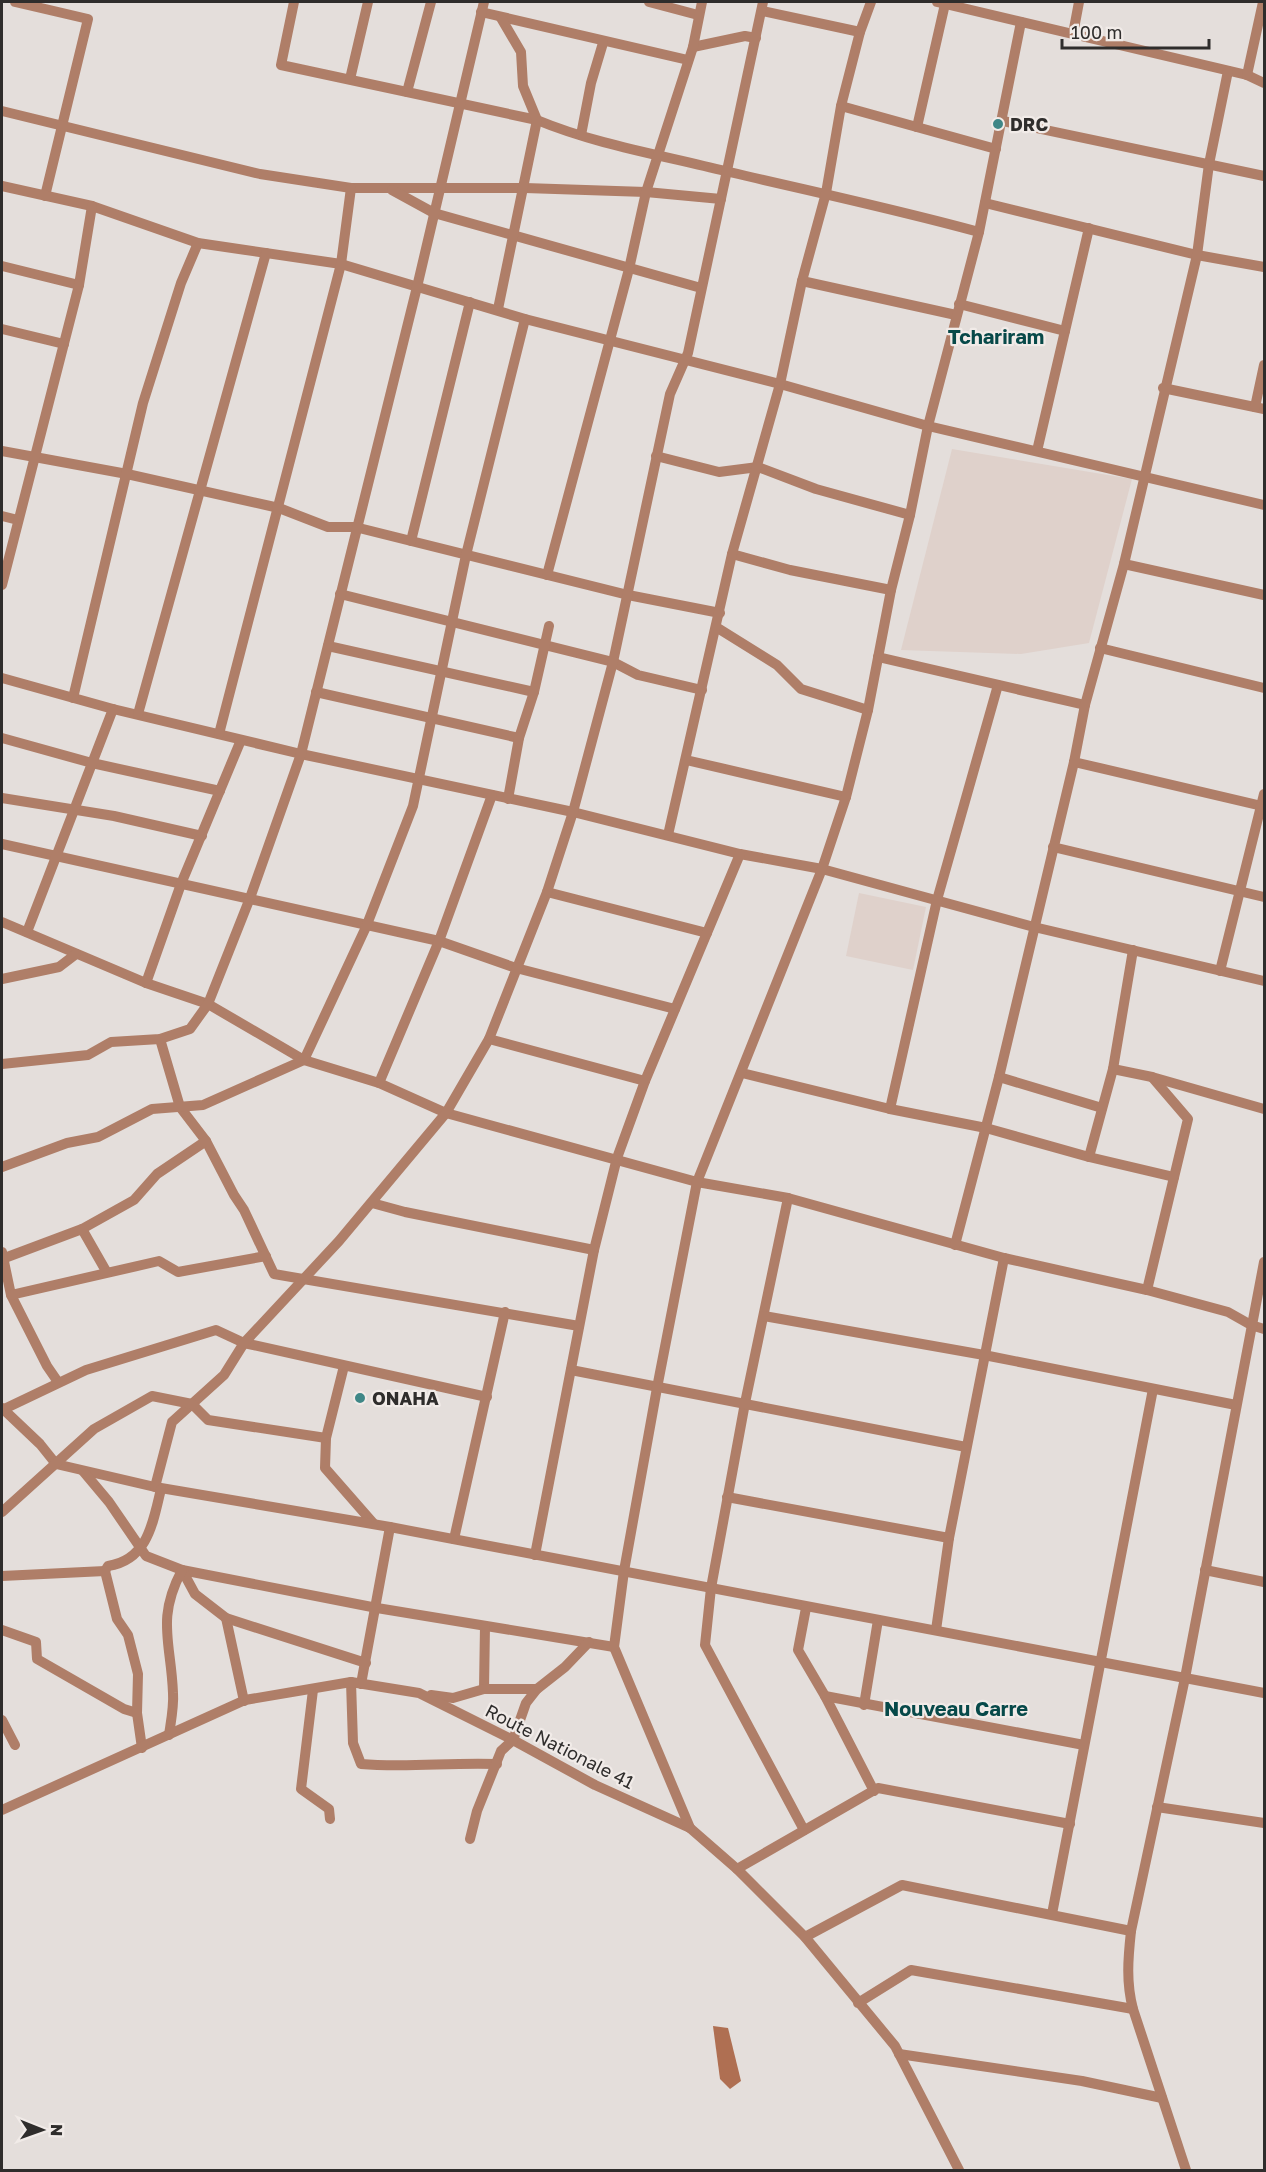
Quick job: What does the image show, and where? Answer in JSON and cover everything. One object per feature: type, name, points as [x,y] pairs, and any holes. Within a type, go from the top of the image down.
[{"type":"street","points":[[15,2],[88,19],[45,196]]},
{"type":"street","points":[[294,2],[281,65],[537,120],[581,135],[659,156],[826,193],[979,232]]},
{"type":"street","points":[[350,80],[368,2]]},
{"type":"street","points":[[407,92],[431,2]]},
{"type":"street","points":[[649,2],[698,15]]},
{"type":"street","points":[[547,575],[629,269],[646,192],[693,47],[702,2]]},
{"type":"street","points":[[668,835],[732,554],[759,466],[780,384],[802,281],[826,193],[842,106],[860,32],[871,2]]},
{"type":"street","points":[[1073,34],[1079,2]]},
{"type":"street","points":[[1247,75],[1263,2]]},
{"type":"street","points":[[916,127],[941,3],[1247,75],[1264,83]]},
{"type":"street","points":[[142,1748],[137,1713],[138,1674],[128,1635],[117,1619],[105,1571],[108,1566],[120,1564],[142,1548],[152,1531],[158,1488],[172,1422],[224,1375],[244,1343],[372,1203],[446,1113],[489,1039],[547,892],[573,812],[613,662],[670,394],[685,360],[762,6],[860,32]]},
{"type":"street","points":[[2,1064],[88,1055],[111,1042],[160,1039],[190,1029],[208,1004],[250,898],[301,754],[355,527],[417,287],[458,102],[482,7],[501,18],[603,43],[688,60]]},
{"type":"street","points":[[498,309],[525,188],[537,120],[523,86],[521,52],[501,18]]},
{"type":"street","points":[[690,1828],[614,1647],[624,1571],[657,1388],[697,1182],[822,870],[846,797],[868,710],[891,590],[910,515],[928,426],[979,232],[1021,22]]},
{"type":"street","points":[[693,47],[745,36],[756,38]]},
{"type":"street","points":[[581,135],[591,83],[603,43]]},
{"type":"street","points":[[955,1245],[999,1077],[1074,762],[1085,705],[1124,564],[1163,388],[1197,255],[1209,164],[1228,71]]},
{"type":"street","points":[[842,106],[996,148]]},
{"type":"street","points":[[2,111],[260,174],[351,188],[392,190],[439,187],[525,188],[646,192],[721,199]]},
{"type":"street","points":[[1003,121],[1264,176]]},
{"type":"street","points":[[2,186],[92,206],[198,243],[341,264],[498,309],[525,319],[780,384],[928,426],[1264,505]]},
{"type":"street","points":[[219,734],[341,264],[351,188]]},
{"type":"street","points":[[392,190],[434,213],[701,288]]},
{"type":"street","points":[[985,203],[1197,255],[1264,267]]},
{"type":"street","points":[[2,584],[32,458],[79,285],[92,206]]},
{"type":"street","points":[[1037,451],[1089,228]]},
{"type":"street","points":[[73,698],[142,403],[181,283],[198,243]]},
{"type":"street","points":[[138,714],[266,253]]},
{"type":"street","points":[[2,266],[79,285]]},
{"type":"street","points":[[802,281],[1065,331]]},
{"type":"street","points":[[411,541],[470,302]]},
{"type":"street","points":[[2,1167],[67,1143],[98,1137],[152,1109],[203,1106],[304,1060],[366,927],[413,806],[466,555],[525,319]]},
{"type":"street","points":[[2,328],[64,344]]},
{"type":"street","points":[[1163,388],[1260,408],[1264,365]]},
{"type":"street","points":[[2,451],[127,474],[279,508],[328,527],[355,527],[628,595],[720,613]]},
{"type":"street","points":[[656,456],[719,472],[759,466],[816,489],[910,515]]},
{"type":"street","points":[[2,516],[18,520]]},
{"type":"street","points":[[732,554],[790,570],[891,590]]},
{"type":"street","points":[[1124,564],[1264,595]]},
{"type":"street","points":[[340,594],[613,662],[638,675],[702,690]]},
{"type":"street","points":[[508,799],[519,738],[534,692],[549,626]]},
{"type":"street","points":[[716,627],[777,665],[801,689],[868,710]]},
{"type":"street","points":[[328,646],[534,692]]},
{"type":"street","points":[[1100,648],[1264,688]]},
{"type":"street","points":[[878,657],[1085,705]]},
{"type":"street","points":[[2,678],[114,709],[241,740],[573,812],[740,854],[822,870],[1034,927],[1264,981]]},
{"type":"street","points":[[890,1109],[937,900],[998,685]]},
{"type":"street","points":[[316,692],[519,738]]},
{"type":"street","points":[[27,932],[54,857],[114,709]]},
{"type":"street","points":[[2,738],[92,763],[220,791]]},
{"type":"street","points":[[146,983],[181,884],[241,740]]},
{"type":"street","points":[[686,760],[846,797]]},
{"type":"street","points":[[1074,762],[1262,806]]},
{"type":"street","points":[[1220,971],[1242,891],[1264,794]]},
{"type":"street","points":[[379,1083],[439,941],[492,795]]},
{"type":"street","points":[[2,798],[114,816],[202,836]]},
{"type":"street","points":[[2,844],[250,898],[366,927],[439,941],[516,968],[675,1009]]},
{"type":"street","points":[[1053,847],[1264,897]]},
{"type":"street","points":[[536,1555],[594,1250],[617,1158],[645,1081],[740,854]]},
{"type":"street","points":[[547,892],[707,933]]},
{"type":"street","points":[[2,922],[146,983],[208,1004],[304,1060],[379,1083],[446,1113],[617,1158],[697,1182],[788,1198],[1004,1258],[1147,1290],[1228,1312],[1251,1325],[1264,1329]]},
{"type":"street","points":[[1089,1157],[1113,1069],[1133,950]]},
{"type":"street","points":[[2,979],[59,968],[76,954]]},
{"type":"street","points":[[160,1039],[180,1107],[206,1141],[234,1196],[244,1210],[274,1274],[579,1326]]},
{"type":"street","points":[[489,1039],[645,1081]]},
{"type":"street","points":[[1113,1069],[1152,1077],[1264,1110]]},
{"type":"street","points":[[742,1073],[890,1109],[986,1128],[1089,1157],[1174,1177]]},
{"type":"street","points":[[999,1077],[1102,1108]]},
{"type":"street","points":[[1147,1290],[1188,1119],[1152,1077]]},
{"type":"street","points":[[58,1382],[47,1366],[11,1295],[2,1256],[82,1229],[134,1200],[157,1174],[206,1141]]},
{"type":"street","points":[[788,1198],[727,1497],[711,1588],[705,1645],[804,1830]]},
{"type":"street","points":[[372,1203],[405,1212],[594,1250]]},
{"type":"street","points":[[82,1229],[106,1271]]},
{"type":"street","points":[[11,1295],[106,1271],[159,1261],[178,1272],[266,1256]]},
{"type":"street","points":[[936,1630],[949,1538],[1004,1258]]},
{"type":"street","points":[[1186,2170],[1132,2009],[1127,1986],[1131,1931],[1185,1677],[1264,1262]]},
{"type":"street","points":[[454,1539],[505,1312]]},
{"type":"street","points":[[764,1316],[984,1355],[1236,1405]]},
{"type":"street","points":[[487,1397],[244,1343],[216,1330],[86,1370],[2,1410],[40,1444],[56,1464],[158,1488],[374,1524],[806,1608],[936,1630],[1264,1693]]},
{"type":"street","points":[[344,1366],[326,1438],[325,1468],[374,1524]]},
{"type":"street","points":[[571,1370],[966,1448]]},
{"type":"street","points":[[1052,1914],[1153,1389]]},
{"type":"street","points":[[2,1512],[94,1429],[152,1396],[192,1404],[208,1420],[326,1438]]},
{"type":"street","points":[[83,1471],[106,1497],[146,1556],[183,1570],[377,1608],[614,1647]]},
{"type":"street","points":[[727,1497],[949,1538]]},
{"type":"street","points":[[390,1527],[366,1663],[356,1683],[353,1743],[362,1764],[430,1767],[460,1762],[496,1764]]},
{"type":"street","points":[[183,1570],[195,1594],[226,1618],[366,1663]]},
{"type":"street","points":[[169,1735],[174,1695],[166,1625],[170,1594],[183,1570]]},
{"type":"street","points":[[1205,1570],[1264,1582]]},
{"type":"street","points":[[2,1576],[105,1571]]},
{"type":"street","points":[[806,1608],[798,1650],[825,1696],[874,1791]]},
{"type":"street","points":[[226,1618],[244,1701]]},
{"type":"street","points":[[864,1705],[878,1620]]},
{"type":"street","points":[[484,1626],[484,1689]]},
{"type":"street","points":[[2,1630],[36,1642],[37,1659],[123,1708],[137,1713]]},
{"type":"street","points":[[470,1839],[477,1811],[501,1751],[513,1740],[526,1703],[537,1689],[565,1668],[589,1642]]},
{"type":"street","name":"Route Nationale 41","points":[[2,1810],[244,1701],[356,1683],[419,1693],[513,1740],[595,1785],[690,1828],[737,1869],[805,1937],[899,2054],[959,2170]]},
{"type":"street","points":[[419,1693],[453,1698],[484,1689],[537,1689]]},
{"type":"street","points":[[313,1690],[301,1789],[329,1809],[330,1819]]},
{"type":"street","points":[[825,1696],[1084,1745]]},
{"type":"street","points":[[2,1720],[15,1745]]},
{"type":"street","points":[[737,1869],[878,1788],[1070,1824]]},
{"type":"street","points":[[1157,1807],[1264,1823]]},
{"type":"street","points":[[805,1937],[902,1885],[1131,1931]]},
{"type":"street","points":[[858,2003],[911,1970],[1132,2009]]},
{"type":"street","points":[[899,2054],[1082,2081],[1162,2098]]},
{"type":"shaded area","points":[[952,449],[1132,479],[1089,643],[1021,654],[901,650]]},
{"type":"shaded area","points":[[859,893],[926,907],[913,970],[846,956]]},
{"type":"shaded area","points":[[713,2026],[728,2028],[741,2081],[730,2089],[720,2079]]},
{"type":"place","name":"DRC","points":[[998,124]]},
{"type":"place","name":"ONAHA","points":[[360,1398]]},
{"type":"district","name":"Tchariram","points":[[996,336]]},
{"type":"district","name":"Nouveau Carre","points":[[956,1708]]}]
